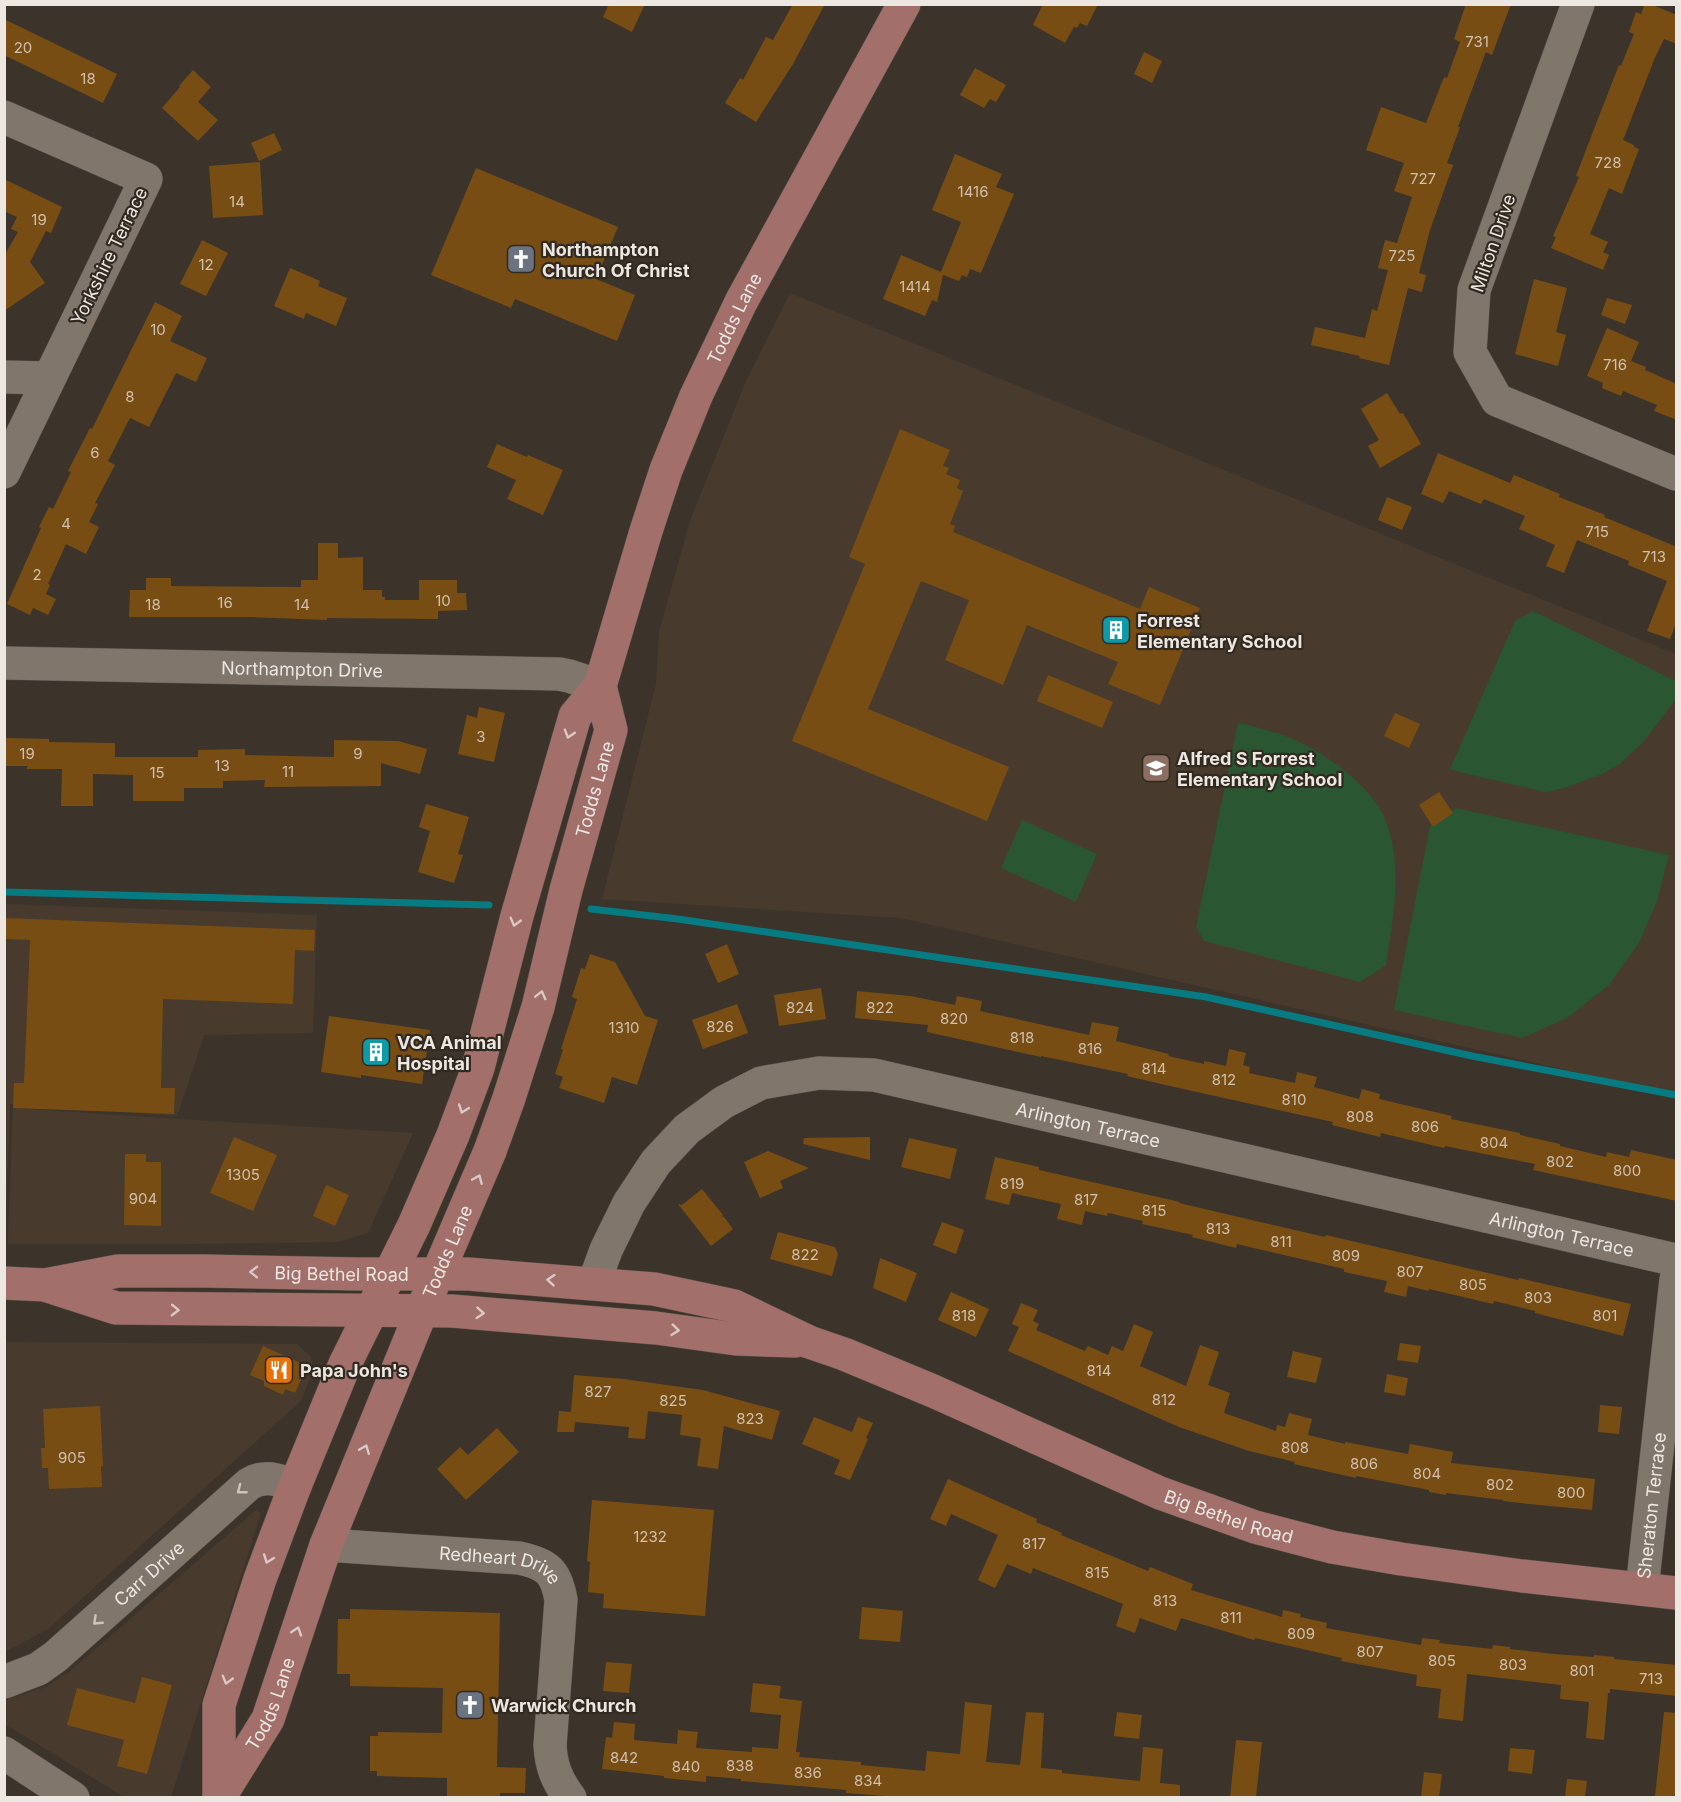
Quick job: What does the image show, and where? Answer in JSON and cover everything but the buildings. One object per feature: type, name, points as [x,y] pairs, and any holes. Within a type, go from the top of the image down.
[{"type":"main road","name":"Todds Lane","points":[[219,1797],[219,1705],[260,1579],[345,1364],[414,1225],[461,1115],[483,1050],[514,926],[575,716],[600,686],[666,470],[696,396],[741,302],[904,4]]},
{"type":"main road","name":"Todds Lane","points":[[219,1797],[268,1719],[326,1545],[490,1151],[517,1075],[538,1007],[566,890],[611,730],[600,686]]},
{"type":"main road","name":"Big Bethel Road","points":[[4,1283],[45,1285],[118,1271],[438,1273],[477,1274],[654,1289],[734,1306],[809,1342],[933,1391],[1160,1493],[1255,1527],[1332,1547],[1401,1559],[1522,1576],[1677,1593]]},
{"type":"main road","name":"Big Bethel Road","points":[[45,1285],[116,1308],[371,1312],[422,1310],[656,1328],[736,1339],[809,1342]]},
{"type":"street","name":"Milton Drive","points":[[1578,4],[1474,290],[1470,352],[1497,400],[1677,474]]},
{"type":"street","name":"Yorkshire Terrace","points":[[4,117],[146,179],[4,472]]},
{"type":"street","points":[[4,377],[49,378]]},
{"type":"street","name":"Northampton Drive","points":[[4,663],[558,674],[600,686]]},
{"type":"street","name":"Arlington Terrace","points":[[594,1283],[606,1250],[629,1203],[656,1162],[687,1129],[724,1102],[761,1083],[819,1073],[874,1075],[1677,1260]]},
{"type":"street","name":"Sheraton Terrace","points":[[1642,1589],[1677,1279]]},
{"type":"street","name":"Carr Drive","points":[[4,1682],[38,1669],[56,1657],[249,1484],[262,1478],[271,1478],[295,1486]]},
{"type":"street","name":"Redheart Drive","points":[[326,1545],[519,1558],[534,1562],[551,1571],[556,1578],[561,1600],[550,1745],[551,1762],[558,1780],[570,1797]]},
{"type":"street","points":[[4,1753],[73,1797]]},
{"type":"shaded area","name":"Alfred S Forrest Elementary School","points":[[790,293],[1676,654],[1676,1095],[901,918],[602,899],[656,684],[659,632],[690,521],[746,381]]},
{"type":"shaded area","points":[[5,904],[317,915],[313,1033],[204,1035],[177,1116],[10,1104],[5,1244]]},
{"type":"shaded area","points":[[13,1108],[413,1133],[368,1233],[338,1242],[8,1244]]},
{"type":"shaded area","points":[[5,1342],[297,1344],[311,1357],[313,1370],[301,1401],[48,1629],[5,1652]]},
{"type":"shaded area","points":[[256,1510],[261,1513],[171,1797],[124,1797],[5,1724],[4,1701],[46,1687],[69,1672]]},
{"type":"green space","points":[[1533,611],[1676,681],[1676,699],[1645,740],[1620,764],[1600,775],[1545,792],[1450,769],[1515,621]]},
{"type":"green space","points":[[1238,723],[1282,735],[1325,757],[1340,767],[1366,791],[1384,816],[1392,841],[1395,870],[1392,924],[1386,965],[1360,982],[1204,941],[1196,927]]},
{"type":"green space","points":[[1456,808],[1669,855],[1657,901],[1639,943],[1609,985],[1567,1018],[1522,1038],[1394,1010],[1430,826]]},
{"type":"green space","points":[[1022,820],[1097,854],[1076,902],[1001,868]]},
{"type":"waterway","points":[[4,892],[489,905]]},
{"type":"waterway","points":[[591,909],[678,919],[1206,997],[1472,1056],[1676,1095]]},
{"type":"place","name":"Northampton Church Of Christ","points":[[521,259]]},
{"type":"place","name":"Forrest Elementary School","points":[[1116,630]]},
{"type":"place","name":"Alfred S Forrest Elementary School","points":[[1156,768]]},
{"type":"place","name":"VCA Animal Hospital","points":[[376,1052]]},
{"type":"place","name":"Papa John's","points":[[279,1370]]},
{"type":"place","name":"Warwick Church","points":[[470,1705]]}]
